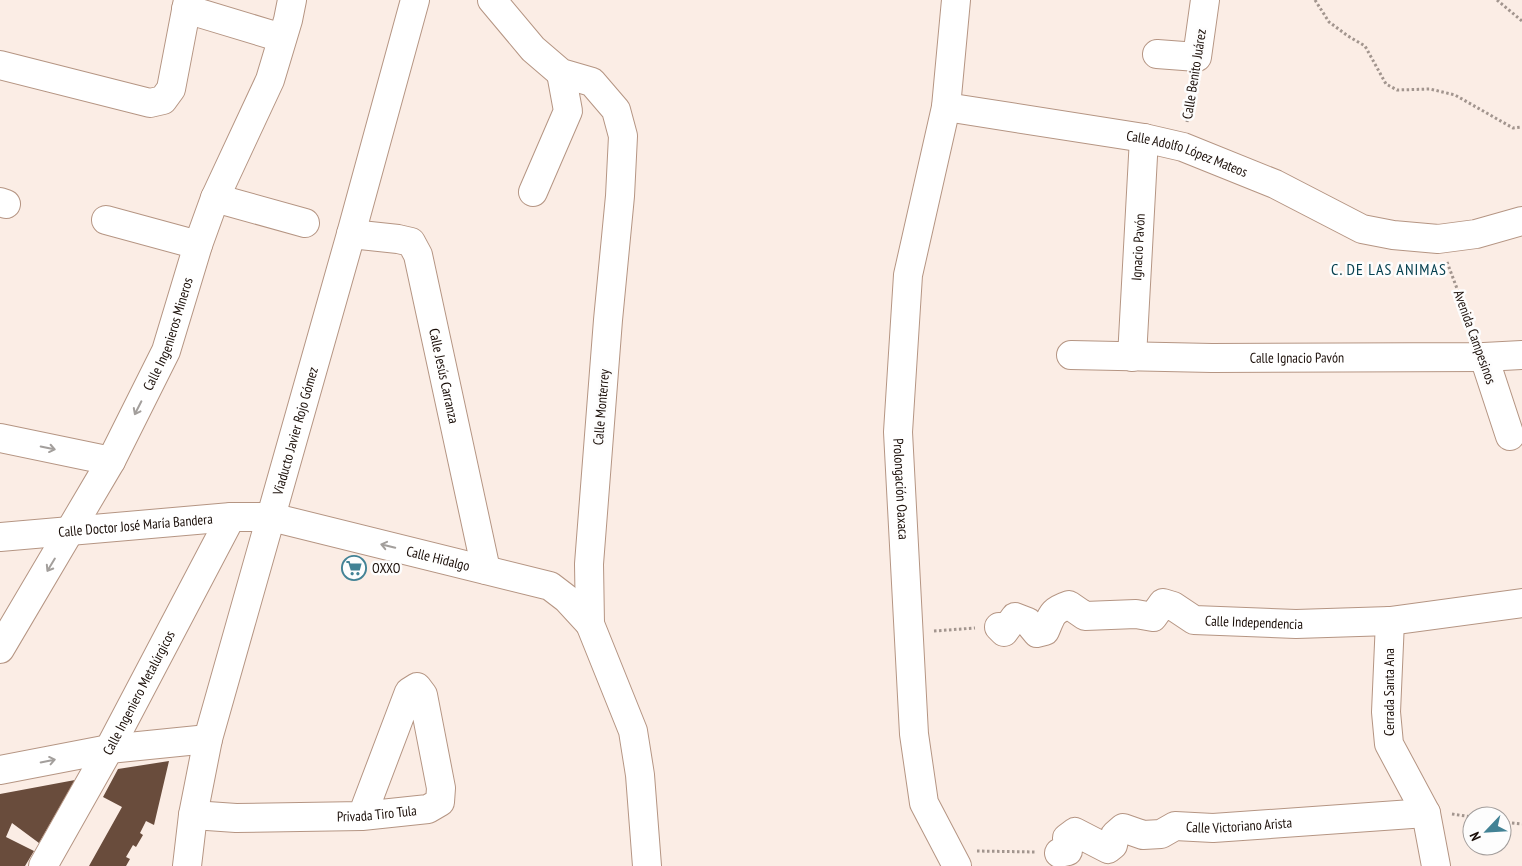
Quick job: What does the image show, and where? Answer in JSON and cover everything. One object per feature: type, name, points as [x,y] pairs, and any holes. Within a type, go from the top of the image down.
[{"type":"street","name":"Calle Ingenieros Mineros","points":[[0,649],[111,462],[166,351],[198,245],[215,198],[270,80],[292,0]]},
{"type":"street","name":"Viaducto Javier Rojo Gómez","points":[[188,866],[193,816],[208,739],[415,0]]},
{"type":"street","name":"Calle Monterrey","points":[[492,0],[533,48],[562,73],[592,82],[616,110],[623,136],[620,196],[608,320],[589,564],[590,624],[633,731],[640,775],[647,866]]},
{"type":"street","points":[[946,107],[956,0]]},
{"type":"street","name":"Calle Benito Juárez","points":[[1197,57],[1205,0]]},
{"type":"street","points":[[0,65],[150,103],[163,100],[171,89],[187,5],[282,38]]},
{"type":"street","points":[[1158,54],[1197,57]]},
{"type":"street","points":[[533,192],[568,111],[562,73]]},
{"type":"street","name":"Calle Adolfo López Mateos","points":[[946,107],[1144,138],[1183,147],[1275,184],[1362,229],[1393,235],[1438,239],[1476,234],[1522,221]]},
{"type":"street","name":"Prolongación Oaxaca","points":[[946,107],[908,275],[898,432],[914,734],[924,803],[966,859]]},
{"type":"street","name":"Ignacio Pavón","points":[[1132,357],[1144,138]]},
{"type":"street","points":[[215,198],[305,223]]},
{"type":"street","points":[[106,220],[198,245]]},
{"type":"street","name":"Calle Jesús Carranza","points":[[351,234],[411,242],[418,255],[486,570]]},
{"type":"street","name":"Calle Ignacio Pavón","points":[[1071,355],[1212,358],[1484,357],[1522,355]]},
{"type":"street","name":"Avenida Campesinos","points":[[1484,357],[1510,436]]},
{"type":"street","points":[[0,438],[111,462]]},
{"type":"street","name":"Calle Hidalgo","points":[[271,517],[550,586],[567,599],[590,624]]},
{"type":"street","name":"Calle Doctor José María Bandera","points":[[0,537],[231,518],[271,517]]},
{"type":"street","name":"Calle Ingeniero Metalúrgicos","points":[[43,866],[109,749],[231,518]]},
{"type":"street","name":"Calle Independencia","points":[[999,627],[1004,632],[1015,617],[1028,622],[1037,633],[1045,632],[1050,619],[1057,609],[1069,605],[1085,616],[1136,614],[1153,617],[1163,604],[1173,606],[1194,620],[1296,624],[1390,621],[1522,602]]},
{"type":"street","name":"Cerrada Santa Ana","points":[[1390,621],[1386,712],[1389,744],[1426,813],[1436,866]]},
{"type":"street","name":"Privada Tiro Tula","points":[[193,816],[236,818],[362,816],[428,809],[440,802],[441,788],[423,695],[417,687],[409,692],[362,816]]},
{"type":"street","points":[[0,770],[109,749],[208,739]]},
{"type":"street","name":"Calle Victoriano Arista","points":[[1059,853],[1068,851],[1067,838],[1074,832],[1108,849],[1113,845],[1115,835],[1123,828],[1143,834],[1161,834],[1175,826],[1212,828],[1426,813]]},
{"type":"path","points":[[1315,0],[1328,22],[1365,46],[1386,84],[1396,90],[1430,89],[1455,95],[1513,128],[1522,127]]},
{"type":"path","points":[[1496,0],[1522,21]]},
{"type":"path","name":"Calle Benito Juárez","points":[[1183,147],[1197,57]]},
{"type":"path","name":"Avenida Campesinos","points":[[1438,239],[1484,357]]},
{"type":"path","points":[[908,632],[999,627]]},
{"type":"path","points":[[966,859],[1059,853]]},
{"type":"building","points":[[169,761],[154,825],[146,821],[140,833],[143,835],[136,847],[133,845],[126,857],[130,859],[126,866],[89,866],[122,807],[103,797],[118,769]]},
{"type":"building","points":[[75,780],[39,843],[12,823],[6,837],[34,851],[25,866],[0,866],[0,794]]},
{"type":"place","name":"OXXO","points":[[354,568]]},
{"type":"district","name":"C. DE LAS ANIMAS","points":[[1389,269]]}]
